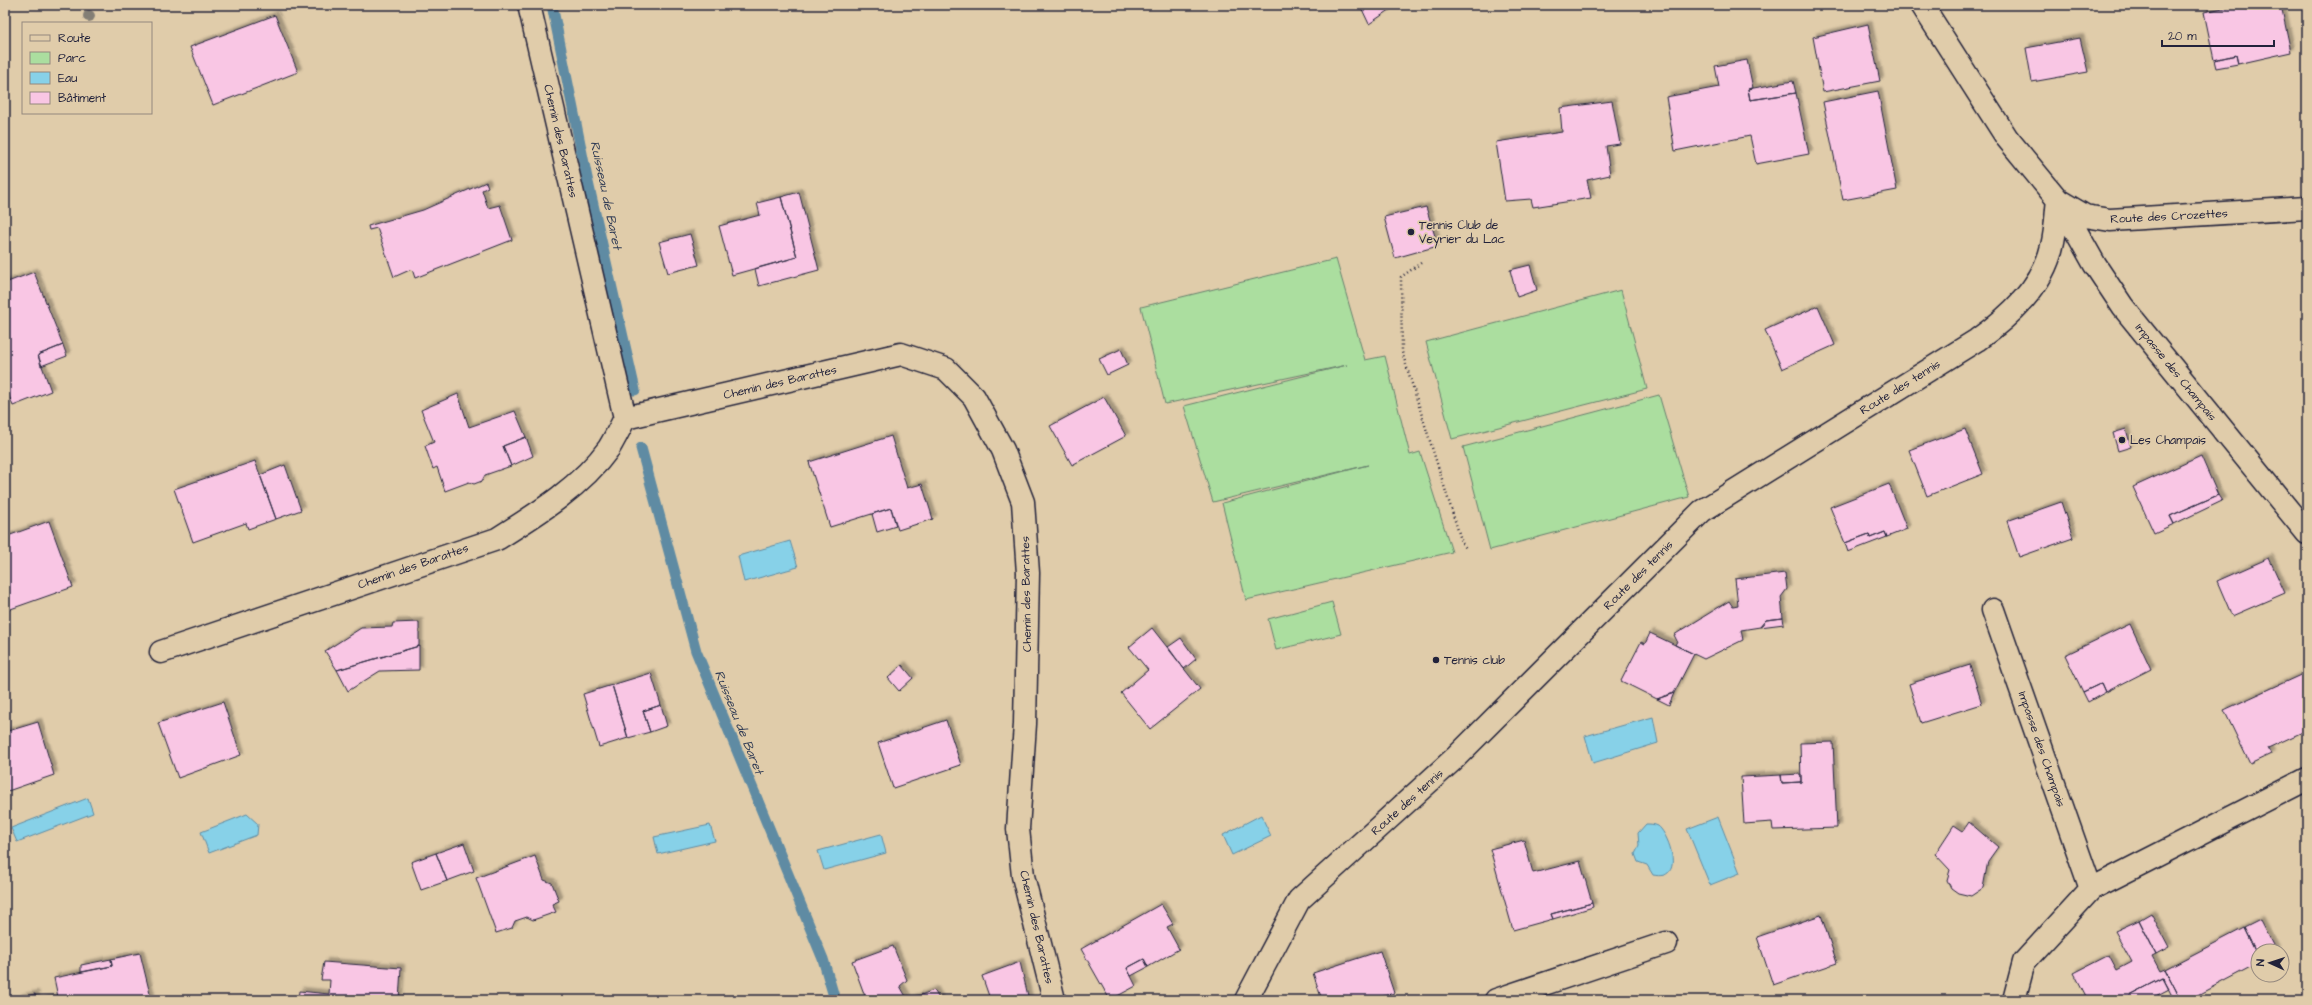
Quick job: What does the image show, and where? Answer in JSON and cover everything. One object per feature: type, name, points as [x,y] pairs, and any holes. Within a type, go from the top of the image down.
[{"type":"street","name":"Chemin des Barattes","points":[[161,652],[497,539],[540,512],[588,472],[609,448],[625,418],[529,5]]},
{"type":"street","name":"Route des Crozettes","points":[[1922,5],[2007,138],[2058,200],[2085,216],[2110,220],[2307,208]]},
{"type":"street","name":"Impasse des Champais","points":[[2058,200],[2095,265],[2123,307],[2307,534]]},
{"type":"street","name":"Route des tennis","points":[[1246,1000],[1299,900],[1455,758],[1702,511],[1977,340],[2017,308],[2039,277],[2052,247],[2058,200]]},
{"type":"street","name":"Chemin des Barattes","points":[[625,418],[901,354],[946,369],[974,397],[1003,450],[1023,502],[1028,572],[1025,724],[1018,829],[1023,876],[1054,1000]]},
{"type":"street","name":"Impasse des Champais","points":[[1993,610],[2091,889]]},
{"type":"street","points":[[2014,1000],[2024,962],[2091,889],[2307,779]]},
{"type":"street","points":[[1496,1000],[1666,943]]},
{"type":"path","points":[[1421,263],[1401,277],[1402,352],[1462,543],[1466,548]]},
{"type":"green space","points":[[1336,259],[1365,360],[1385,356],[1410,455],[1420,452],[1452,552],[1246,600],[1222,503],[1368,465],[1213,502],[1184,406],[1347,365],[1165,404],[1141,307]]},
{"type":"green space","points":[[1621,290],[1647,389],[1452,439],[1426,342]]},
{"type":"green space","points":[[1659,395],[1689,497],[1490,550],[1463,447]]},
{"type":"green space","points":[[1332,602],[1341,634],[1276,650],[1268,619]]},
{"type":"water","points":[[790,541],[798,567],[744,582],[738,556]]},
{"type":"water","points":[[1653,717],[1658,743],[1593,763],[1585,736]]},
{"type":"water","points":[[88,798],[93,813],[17,842],[11,828]]},
{"type":"water","points":[[247,814],[258,824],[257,835],[209,853],[201,832]]},
{"type":"water","points":[[1261,815],[1271,836],[1232,855],[1223,835]]},
{"type":"water","points":[[1718,817],[1740,873],[1710,885],[1687,829]]},
{"type":"water","points":[[1646,824],[1654,824],[1658,826],[1662,830],[1670,846],[1672,864],[1670,871],[1663,875],[1653,875],[1647,865],[1638,862],[1635,854],[1639,846],[1638,833]]},
{"type":"water","points":[[710,825],[715,841],[658,854],[654,837]]},
{"type":"water","points":[[881,834],[886,853],[824,870],[818,851]]},
{"type":"building","points":[[1360,5],[1397,5],[1369,24]]},
{"type":"building","points":[[2237,5],[2281,5],[2291,52],[2238,64],[2236,55],[2214,60],[2204,12]]},
{"type":"building","points":[[275,15],[298,72],[213,105],[190,47]]},
{"type":"building","points":[[1868,24],[1880,81],[1823,92],[1813,37]]},
{"type":"building","points":[[2080,38],[2088,72],[2032,82],[2026,48]]},
{"type":"building","points":[[2236,55],[2238,64],[2216,68],[2214,60]]},
{"type":"building","points":[[1747,60],[1753,88],[1748,89],[1750,100],[1796,93],[1809,154],[1756,164],[1750,136],[1675,151],[1666,97],[1719,87],[1715,66]]},
{"type":"building","points":[[1793,81],[1796,93],[1750,100],[1748,89]]},
{"type":"building","points":[[1878,91],[1897,190],[1843,200],[1823,102]]},
{"type":"building","points":[[1612,101],[1620,144],[1606,146],[1610,175],[1587,180],[1591,198],[1533,207],[1531,199],[1505,201],[1496,142],[1562,132],[1560,108]]},
{"type":"building","points":[[486,182],[488,187],[482,190],[488,208],[500,205],[512,240],[415,278],[412,269],[394,277],[377,228],[369,230],[368,226],[423,210]]},
{"type":"building","points":[[799,192],[819,270],[759,286],[755,269],[797,257],[781,197]]},
{"type":"building","points":[[781,197],[797,257],[732,275],[719,226],[760,215],[757,203]]},
{"type":"building","name":"Tennis Club de Veyrier du Lac","points":[[1426,207],[1438,246],[1395,258],[1384,217]]},
{"type":"building","points":[[690,234],[699,265],[668,273],[659,242]]},
{"type":"building","points":[[1530,265],[1537,290],[1517,297],[1510,270]]},
{"type":"building","points":[[34,272],[63,345],[38,355],[51,391],[13,406],[5,386],[5,283]]},
{"type":"building","points":[[1818,306],[1835,345],[1782,369],[1765,330]]},
{"type":"building","points":[[63,345],[67,356],[41,366],[38,355]]},
{"type":"building","points":[[1121,349],[1128,365],[1107,375],[1099,359]]},
{"type":"building","points":[[458,394],[469,427],[515,411],[526,437],[503,446],[511,466],[485,475],[482,481],[474,484],[469,482],[445,491],[437,467],[433,469],[425,446],[434,442],[421,410]]},
{"type":"building","points":[[1104,397],[1126,436],[1072,465],[1050,426]]},
{"type":"building","points":[[1965,429],[1983,474],[1927,496],[1909,450]]},
{"type":"building","name":"Les Champais","points":[[2126,429],[2131,447],[2118,451],[2113,433]]},
{"type":"building","points":[[891,436],[907,488],[922,484],[933,519],[898,530],[891,508],[830,527],[809,462]]},
{"type":"building","points":[[526,437],[533,456],[511,466],[503,446]]},
{"type":"building","points":[[2201,456],[2218,495],[2170,516],[2174,524],[2154,533],[2133,487]]},
{"type":"building","points":[[255,461],[276,519],[248,529],[246,523],[193,542],[174,489]]},
{"type":"building","points":[[285,465],[301,510],[276,519],[260,475]]},
{"type":"building","points":[[1889,484],[1907,529],[1887,537],[1885,532],[1870,538],[1869,534],[1845,543],[1830,507]]},
{"type":"building","points":[[2218,495],[2222,501],[2174,524],[2170,516]]},
{"type":"building","points":[[2061,502],[2073,538],[2019,557],[2007,521]]},
{"type":"building","points":[[891,508],[896,526],[877,532],[872,514]]},
{"type":"building","points":[[49,521],[73,587],[5,611],[5,537]]},
{"type":"building","points":[[1885,532],[1887,537],[1848,552],[1845,543],[1869,534],[1870,538]]},
{"type":"building","points":[[2269,558],[2285,593],[2232,616],[2217,581]]},
{"type":"building","points":[[1785,573],[1787,589],[1781,597],[1783,618],[1766,620],[1760,627],[1741,630],[1743,640],[1704,659],[1675,645],[1677,641],[1674,635],[1703,617],[1729,601],[1733,607],[1738,606],[1735,579]]},
{"type":"building","points":[[1783,618],[1784,624],[1760,627],[1766,620]]},
{"type":"building","points":[[419,622],[419,646],[337,670],[325,651],[361,628],[392,627],[393,623]]},
{"type":"building","points":[[2130,624],[2151,669],[2106,692],[2102,683],[2083,692],[2065,655]]},
{"type":"building","points":[[1152,628],[1200,689],[1150,729],[1121,693],[1148,670],[1129,647]]},
{"type":"building","points":[[1650,633],[1694,654],[1674,693],[1657,699],[1621,681],[1641,642],[1645,644]]},
{"type":"building","points":[[1181,638],[1196,659],[1184,669],[1168,647]]},
{"type":"building","points":[[419,646],[419,670],[380,671],[348,691],[337,670]]},
{"type":"building","points":[[902,665],[913,678],[899,691],[888,678]]},
{"type":"building","points":[[1970,665],[1982,704],[1921,723],[1909,684]]},
{"type":"building","points":[[2307,672],[2307,730],[2268,748],[2271,754],[2250,764],[2224,710]]},
{"type":"building","points":[[651,673],[661,705],[643,711],[650,732],[628,738],[612,685]]},
{"type":"building","points":[[2102,683],[2106,692],[2088,702],[2083,692]]},
{"type":"building","points":[[612,685],[628,738],[599,747],[583,694]]},
{"type":"building","points":[[1674,693],[1669,705],[1657,699]]},
{"type":"building","points":[[223,702],[241,755],[178,778],[158,723]]},
{"type":"building","points":[[661,705],[667,726],[650,732],[643,711]]},
{"type":"building","points":[[946,720],[961,765],[893,788],[878,743]]},
{"type":"building","points":[[38,722],[54,775],[5,792],[5,732]]},
{"type":"building","points":[[1833,742],[1837,828],[1773,830],[1772,822],[1744,824],[1741,777],[1781,775],[1782,783],[1801,782],[1800,743]]},
{"type":"building","points":[[1801,774],[1801,782],[1782,783],[1781,775]]},
{"type":"building","points":[[1969,822],[1998,847],[1988,861],[1983,888],[1971,896],[1958,893],[1951,888],[1947,880],[1950,870],[1935,854],[1954,825],[1963,831]]},
{"type":"building","points":[[1524,840],[1533,873],[1580,861],[1592,903],[1551,914],[1553,919],[1513,930],[1490,849]]},
{"type":"building","points":[[464,843],[474,871],[447,881],[436,853]]},
{"type":"building","points":[[436,853],[447,881],[421,890],[411,862]]},
{"type":"building","points":[[535,856],[544,880],[552,883],[559,901],[552,904],[556,912],[533,920],[527,917],[515,921],[512,928],[496,933],[476,878]]},
{"type":"building","points":[[1592,903],[1593,907],[1553,919],[1551,914]]},
{"type":"building","points":[[1161,904],[1173,924],[1167,927],[1179,949],[1148,967],[1144,959],[1127,968],[1136,986],[1110,1000],[1081,949]]},
{"type":"building","points":[[2151,913],[2169,947],[2156,954],[2139,920]]},
{"type":"building","points":[[1821,915],[1837,963],[1773,985],[1757,937]]},
{"type":"building","points":[[2139,920],[2156,954],[2152,956],[2160,971],[2165,969],[2181,1000],[2174,1000],[2163,978],[2130,995],[2133,1000],[2088,1000],[2074,973],[2109,955],[2117,970],[2132,962],[2115,931]]},
{"type":"building","points":[[2260,920],[2272,943],[2251,943],[2244,928]]},
{"type":"building","points":[[2244,928],[2251,943],[2250,943],[2250,967],[2188,1000],[2181,1000],[2165,969]]},
{"type":"building","points":[[893,946],[907,980],[900,986],[908,1000],[878,1000],[877,996],[866,999],[852,961]]},
{"type":"building","points":[[1380,951],[1394,993],[1371,1000],[1322,1000],[1313,973]]},
{"type":"building","points":[[140,953],[151,998],[140,1000],[43,1000],[58,997],[54,978],[112,966],[111,959]]},
{"type":"building","points":[[111,959],[112,966],[81,972],[81,965]]},
{"type":"building","points":[[1144,959],[1148,967],[1131,976],[1127,968]]},
{"type":"building","points":[[324,962],[401,968],[399,1000],[298,1000],[299,991],[329,994],[330,980],[321,980]]},
{"type":"building","points":[[1020,962],[1029,1000],[987,1000],[990,999],[982,976]]},
{"type":"building","points":[[2163,978],[2169,989],[2148,1000],[2133,1000],[2130,995]]},
{"type":"building","points":[[934,990],[940,1000],[908,1000]]},
{"type":"building","points":[[35,994],[36,1000],[18,1000],[18,998]]},
{"type":"waterway","name":"Ruisseau de Baret","points":[[552,5],[587,178],[635,390]]},
{"type":"waterway","name":"Ruisseau de Baret","points":[[641,448],[696,651],[823,959],[835,1000]]},
{"type":"place","name":"Tennis Club de Veyrier du Lac","points":[[1411,232]]},
{"type":"place","name":"Les Champais","points":[[2122,440]]},
{"type":"place","name":"Tennis club","points":[[1436,660]]}]
